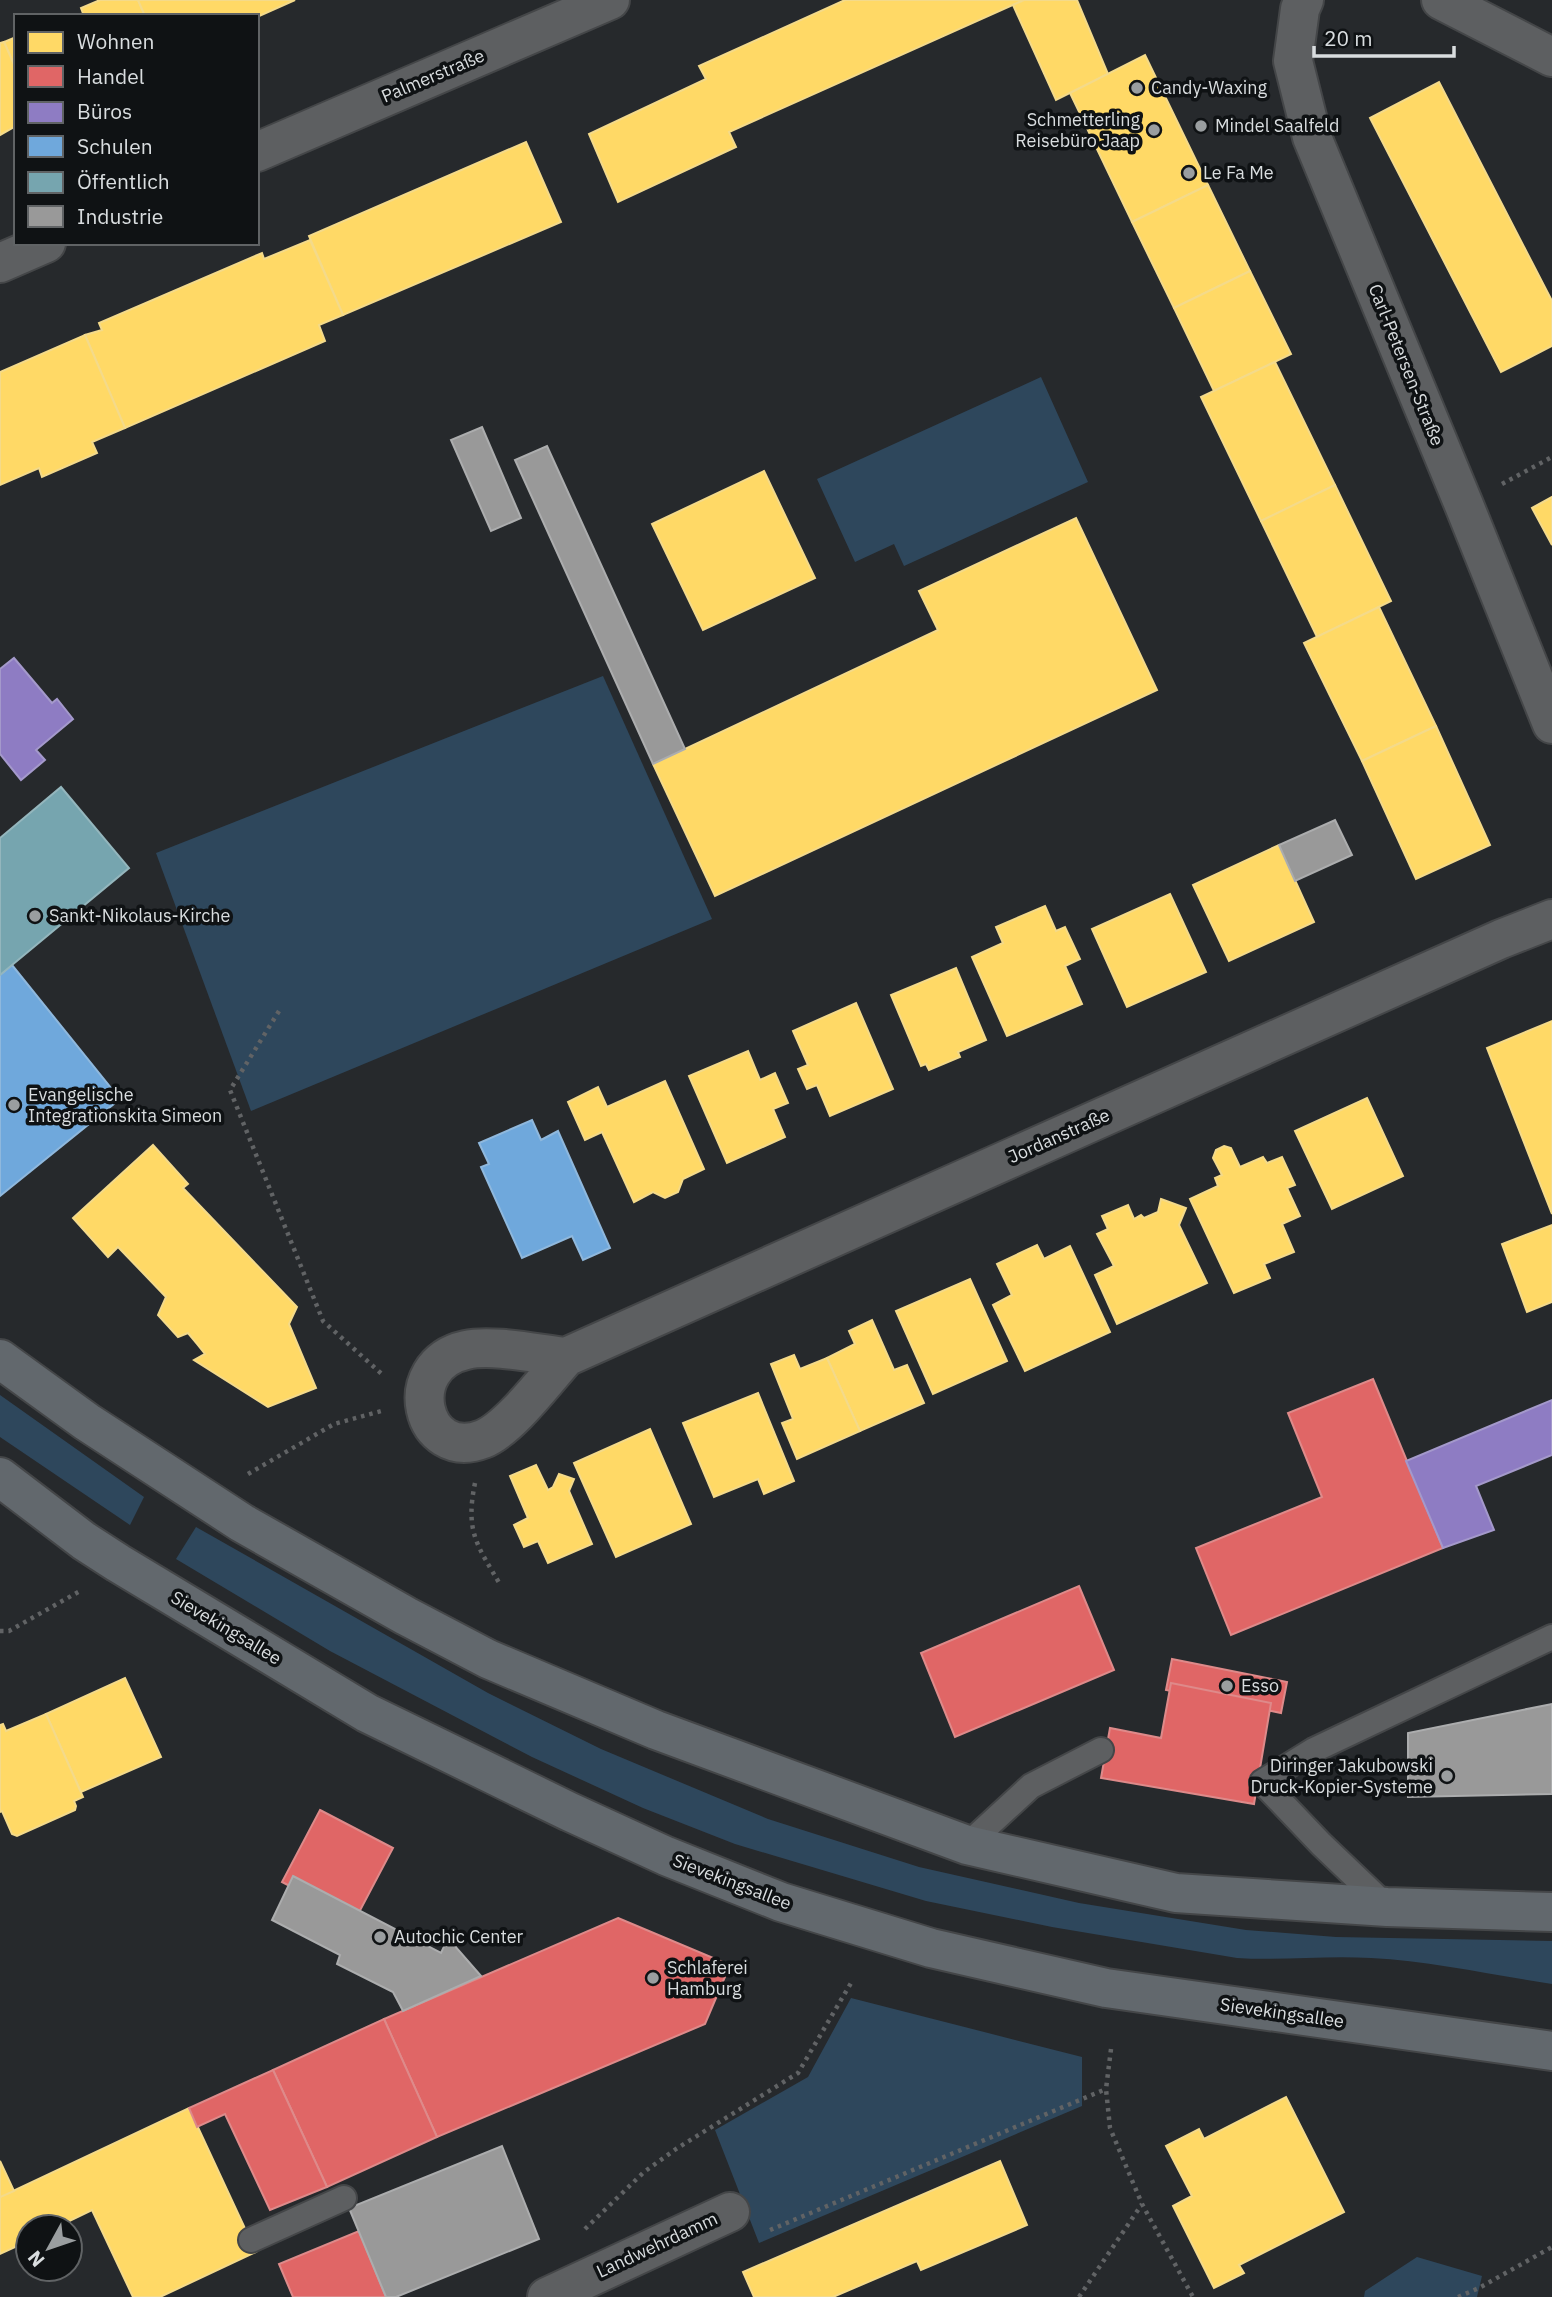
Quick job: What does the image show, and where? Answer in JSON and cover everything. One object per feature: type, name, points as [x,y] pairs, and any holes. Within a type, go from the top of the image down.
[{"type":"main road","points":[[0,1359],[87,1422],[242,1523],[488,1659],[656,1730],[967,1845],[1176,1893],[1387,1907],[1552,1912]]},
{"type":"main road","name":"Sievekingsallee","points":[[0,1477],[107,1555],[367,1713],[666,1856],[781,1902],[931,1948],[1106,1988],[1552,2051]]},
{"type":"street","name":"Palmerstraße","points":[[259,151],[610,0]]},
{"type":"street","name":"Carl-Petersen-Straße","points":[[1304,0],[1300,9],[1293,61],[1312,137],[1552,724]]},
{"type":"street","points":[[1441,0],[1552,57]]},
{"type":"street","points":[[0,263],[42,245]]},
{"type":"street","name":"Jordanstraße","points":[[482,1439],[498,1430],[519,1410],[566,1357],[1488,944],[1552,919]]},
{"type":"street","points":[[482,1439],[452,1440],[431,1424],[423,1401],[427,1383],[436,1368],[449,1356],[466,1350],[493,1349],[566,1357]]},
{"type":"street","name":"Landwehrdamm","points":[[547,2297],[730,2212]]},
{"type":"lane","points":[[1387,1907],[1321,1844],[1262,1782],[1314,1750],[1552,1637]]},
{"type":"lane","points":[[967,1845],[1031,1786],[1101,1751]]},
{"type":"lane","points":[[250,2240],[344,2198]]},
{"type":"path","points":[[1464,505],[1552,457]]},
{"type":"path","points":[[279,1011],[230,1090],[323,1321],[386,1378],[423,1401]]},
{"type":"path","points":[[248,1474],[334,1424],[423,1401]]},
{"type":"path","points":[[482,1439],[470,1514],[473,1533],[501,1586]]},
{"type":"path","points":[[0,1632],[9,1631],[88,1586]]},
{"type":"path","points":[[585,2230],[644,2172],[798,2073],[851,1983]]},
{"type":"path","points":[[1111,2049],[1107,2089],[1110,2128],[1142,2204],[1193,2297]]},
{"type":"path","points":[[765,2232],[1107,2089]]},
{"type":"path","points":[[1079,2297],[1142,2204]]},
{"type":"path","points":[[1458,2297],[1552,2247]]},
{"type":"shaded area","points":[[1041,377],[1088,482],[904,566],[894,544],[855,562],[817,479]]},
{"type":"shaded area","points":[[603,676],[712,919],[251,1111],[156,853]]},
{"type":"shaded area","points":[[0,1395],[144,1497],[130,1525],[0,1437]]},
{"type":"shaded area","points":[[196,1527],[488,1693],[601,1749],[768,1819],[919,1867],[1079,1903],[1246,1930],[1336,1937],[1552,1941],[1552,1984],[1394,1960],[1354,1957],[1237,1958],[1052,1927],[926,1901],[735,1844],[643,1808],[532,1757],[330,1651],[176,1559]]},
{"type":"shaded area","points":[[851,1998],[1082,2057],[1082,2106],[759,2243],[715,2130],[808,2077]]},
{"type":"shaded area","points":[[1417,2257],[1482,2276],[1477,2297],[1364,2297],[1365,2291]]},
{"type":"building: Wohnen","points":[[100,0],[138,0],[144,14],[83,14],[81,8]]},
{"type":"building: Wohnen","points":[[138,0],[295,0],[259,16],[259,14],[144,14]]},
{"type":"building: Wohnen","points":[[845,0],[1024,0],[729,132],[736,147],[618,202],[589,134],[706,79],[699,66]]},
{"type":"building: Wohnen","points":[[1024,0],[1077,0],[1108,74],[1056,100],[1013,5]]},
{"type":"building: Wohnen","points":[[14,38],[14,64],[4,42]]},
{"type":"building: Wohnen","points":[[4,42],[14,64],[14,127],[0,135],[0,43]]},
{"type":"building: Wohnen","points":[[1145,55],[1208,185],[1132,222],[1070,93]]},
{"type":"building: Wohnen","points":[[1439,82],[1552,301],[1552,346],[1501,372],[1370,118]]},
{"type":"building: Wohnen","points":[[526,142],[561,222],[343,315],[309,236]]},
{"type":"building: Wohnen","points":[[1208,185],[1250,271],[1174,308],[1132,222]]},
{"type":"building: Wohnen","points":[[310,240],[343,315],[319,325],[325,341],[125,428],[85,335],[102,330],[99,323],[262,253],[264,259]]},
{"type":"building: Wohnen","points":[[1250,271],[1291,354],[1214,391],[1174,308]]},
{"type":"building: Wohnen","points":[[85,335],[125,428],[92,442],[97,453],[42,477],[39,468],[0,485],[0,372]]},
{"type":"building: Wohnen","points":[[1275,362],[1335,485],[1261,521],[1201,397]]},
{"type":"building: Wohnen","points":[[764,471],[815,578],[703,630],[652,524]]},
{"type":"building: Wohnen","points":[[1335,485],[1391,601],[1317,637],[1261,521]]},
{"type":"building: Wohnen","points":[[1552,497],[1552,545],[1532,508]]},
{"type":"building: Wohnen","points":[[1076,518],[1157,690],[715,896],[653,764],[938,630],[919,591]]},
{"type":"building: Wohnen","points":[[1379,607],[1436,726],[1362,761],[1304,643]]},
{"type":"building: Wohnen","points":[[1436,726],[1490,845],[1416,879],[1362,761]]},
{"type":"building: Wohnen","points":[[1279,845],[1314,922],[1229,961],[1193,885]]},
{"type":"building: Wohnen","points":[[1170,894],[1206,972],[1127,1007],[1092,929]]},
{"type":"building: Wohnen","points":[[1045,906],[1056,931],[1065,927],[1080,959],[1065,966],[1082,1004],[1007,1036],[972,957],[1003,943],[996,927]]},
{"type":"building: Wohnen","points":[[956,968],[986,1040],[958,1052],[960,1057],[929,1070],[926,1064],[921,1066],[891,995]]},
{"type":"building: Wohnen","points":[[856,1003],[893,1089],[830,1116],[817,1085],[807,1089],[798,1069],[808,1065],[793,1031]]},
{"type":"building: Wohnen","points":[[1552,1021],[1552,1214],[1487,1048]]},
{"type":"building: Wohnen","points":[[748,1051],[760,1080],[775,1073],[788,1103],[773,1109],[785,1137],[727,1163],[689,1076]]},
{"type":"building: Wohnen","points":[[665,1081],[704,1169],[683,1179],[678,1192],[665,1198],[653,1192],[634,1202],[602,1132],[585,1140],[568,1102],[598,1087],[607,1107]]},
{"type":"building: Wohnen","points":[[1367,1098],[1403,1176],[1332,1209],[1295,1131]]},
{"type":"building: Wohnen","points":[[153,1145],[188,1184],[183,1188],[297,1307],[289,1324],[316,1388],[268,1407],[194,1360],[205,1354],[188,1333],[178,1337],[158,1315],[166,1297],[118,1247],[108,1257],[73,1218]]},
{"type":"building: Wohnen","points":[[1224,1146],[1231,1148],[1240,1167],[1263,1157],[1267,1163],[1282,1157],[1295,1185],[1287,1188],[1300,1216],[1282,1224],[1294,1252],[1264,1264],[1270,1278],[1234,1293],[1190,1199],[1218,1186],[1215,1178],[1222,1175],[1213,1158],[1216,1150]]},
{"type":"building: Wohnen","points":[[1161,1199],[1186,1208],[1179,1225],[1207,1283],[1117,1324],[1095,1275],[1114,1266],[1097,1234],[1108,1229],[1102,1216],[1128,1205],[1134,1219],[1141,1215],[1144,1218],[1158,1212]]},
{"type":"building: Wohnen","points":[[1552,1225],[1552,1302],[1527,1312],[1502,1244]]},
{"type":"building: Wohnen","points":[[1037,1245],[1044,1259],[1070,1246],[1110,1332],[1025,1371],[993,1305],[1012,1295],[997,1264]]},
{"type":"building: Wohnen","points":[[970,1279],[1007,1361],[933,1394],[896,1311]]},
{"type":"building: Wohnen","points":[[872,1320],[894,1370],[907,1365],[924,1403],[860,1431],[827,1358],[855,1344],[849,1331]]},
{"type":"building: Wohnen","points":[[794,1355],[800,1369],[827,1358],[860,1431],[797,1459],[782,1423],[793,1419],[771,1364]]},
{"type":"building: Wohnen","points":[[758,1393],[794,1481],[764,1494],[758,1479],[714,1497],[683,1423]]},
{"type":"building: Wohnen","points":[[650,1429],[691,1524],[616,1557],[574,1463]]},
{"type":"building: Wohnen","points":[[536,1465],[548,1490],[553,1487],[559,1474],[574,1479],[569,1491],[592,1544],[548,1563],[538,1541],[524,1547],[514,1525],[528,1518],[510,1476]]},
{"type":"building: Wohnen","points":[[125,1678],[161,1757],[81,1792],[46,1714]]},
{"type":"building: Wohnen","points":[[46,1714],[83,1797],[74,1801],[75,1810],[17,1836],[12,1834],[2,1811],[0,1812],[0,1725],[3,1724],[6,1731]]},
{"type":"building: Wohnen","points":[[1286,2097],[1344,2212],[1239,2265],[1244,2273],[1214,2288],[1173,2206],[1192,2196],[1166,2146],[1199,2129],[1204,2139]]},
{"type":"building: Wohnen","points":[[189,2108],[256,2252],[160,2297],[133,2297],[92,2210],[84,2214],[14,2213],[14,2248],[0,2254],[0,2197]]},
{"type":"building: Wohnen","points":[[0,2161],[14,2191],[0,2197]]},
{"type":"building: Wohnen","points":[[1000,2161],[1027,2225],[921,2270],[917,2261],[833,2297],[754,2297],[743,2272]]},
{"type":"building: Handel","points":[[1373,1379],[1443,1548],[1231,1635],[1196,1548],[1322,1497],[1288,1413]]},
{"type":"building: Handel","points":[[1079,1586],[1114,1670],[955,1737],[921,1653]]},
{"type":"building: Handel","name":"Esso","points":[[1172,1659],[1287,1682],[1281,1713],[1166,1690]]},
{"type":"building: Handel","points":[[1171,1683],[1271,1703],[1254,1804],[1101,1778],[1110,1728],[1161,1738]]},
{"type":"building: Handel","points":[[320,1810],[393,1848],[355,1920],[282,1882]]},
{"type":"building: Handel","points":[[618,1918],[730,1965],[705,2024],[437,2137],[384,2019]]},
{"type":"building: Handel","points":[[384,2019],[437,2137],[327,2187],[273,2070]]},
{"type":"building: Handel","points":[[273,2070],[327,2187],[270,2210],[225,2114],[197,2127],[189,2108]]},
{"type":"building: Handel","points":[[359,2231],[386,2297],[293,2297],[279,2264]]},
{"type":"building: Büros","points":[[14,658],[52,703],[57,699],[73,719],[36,750],[45,760],[21,780],[0,754],[0,669]]},
{"type":"building: Büros","points":[[1552,1400],[1552,1455],[1476,1486],[1494,1530],[1443,1548],[1406,1461]]},
{"type":"building: Schulen","points":[[12,965],[120,1099],[0,1196],[0,975]]},
{"type":"building: Schulen","points":[[532,1120],[541,1140],[558,1131],[610,1248],[583,1260],[572,1236],[522,1258],[481,1167],[489,1164],[479,1143]]},
{"type":"building: Öffentlich","name":"Sankt-Nikolaus-Kirche","points":[[61,787],[129,868],[0,975],[0,838]]},
{"type":"building: Industrie","points":[[482,427],[521,518],[491,531],[451,440]]},
{"type":"building: Industrie","points":[[547,446],[685,749],[653,764],[515,460]]},
{"type":"building: Industrie","points":[[1335,820],[1352,855],[1295,881],[1279,845]]},
{"type":"building: Industrie","points":[[1552,1704],[1552,1794],[1408,1797],[1408,1733]]},
{"type":"building: Industrie","points":[[293,1876],[441,1953],[448,1938],[481,1976],[403,2011],[393,1992],[337,1964],[340,1955],[272,1920]]},
{"type":"building: Industrie","points":[[502,2146],[539,2239],[396,2297],[386,2297],[349,2208]]},
{"type":"place","name":"Candy-Waxing","points":[[1137,88]]},
{"type":"place","name":"Mindel Saalfeld","points":[[1201,126]]},
{"type":"place","name":"Schmetterling Reisebüro Jaap","points":[[1154,130]]},
{"type":"place","name":"Le Fa Me","points":[[1189,173]]},
{"type":"place","name":"Sankt-Nikolaus-Kirche","points":[[35,916]]},
{"type":"place","name":"Evangelische Integrationskita Simeon","points":[[14,1105]]},
{"type":"place","name":"Esso","points":[[1227,1686]]},
{"type":"place","name":"Diringer Jakubowski Druck-Kopier-Systeme","points":[[1447,1776]]},
{"type":"place","name":"Autochic Center","points":[[380,1937]]},
{"type":"place","name":"Schlaferei Hamburg","points":[[653,1978]]}]
